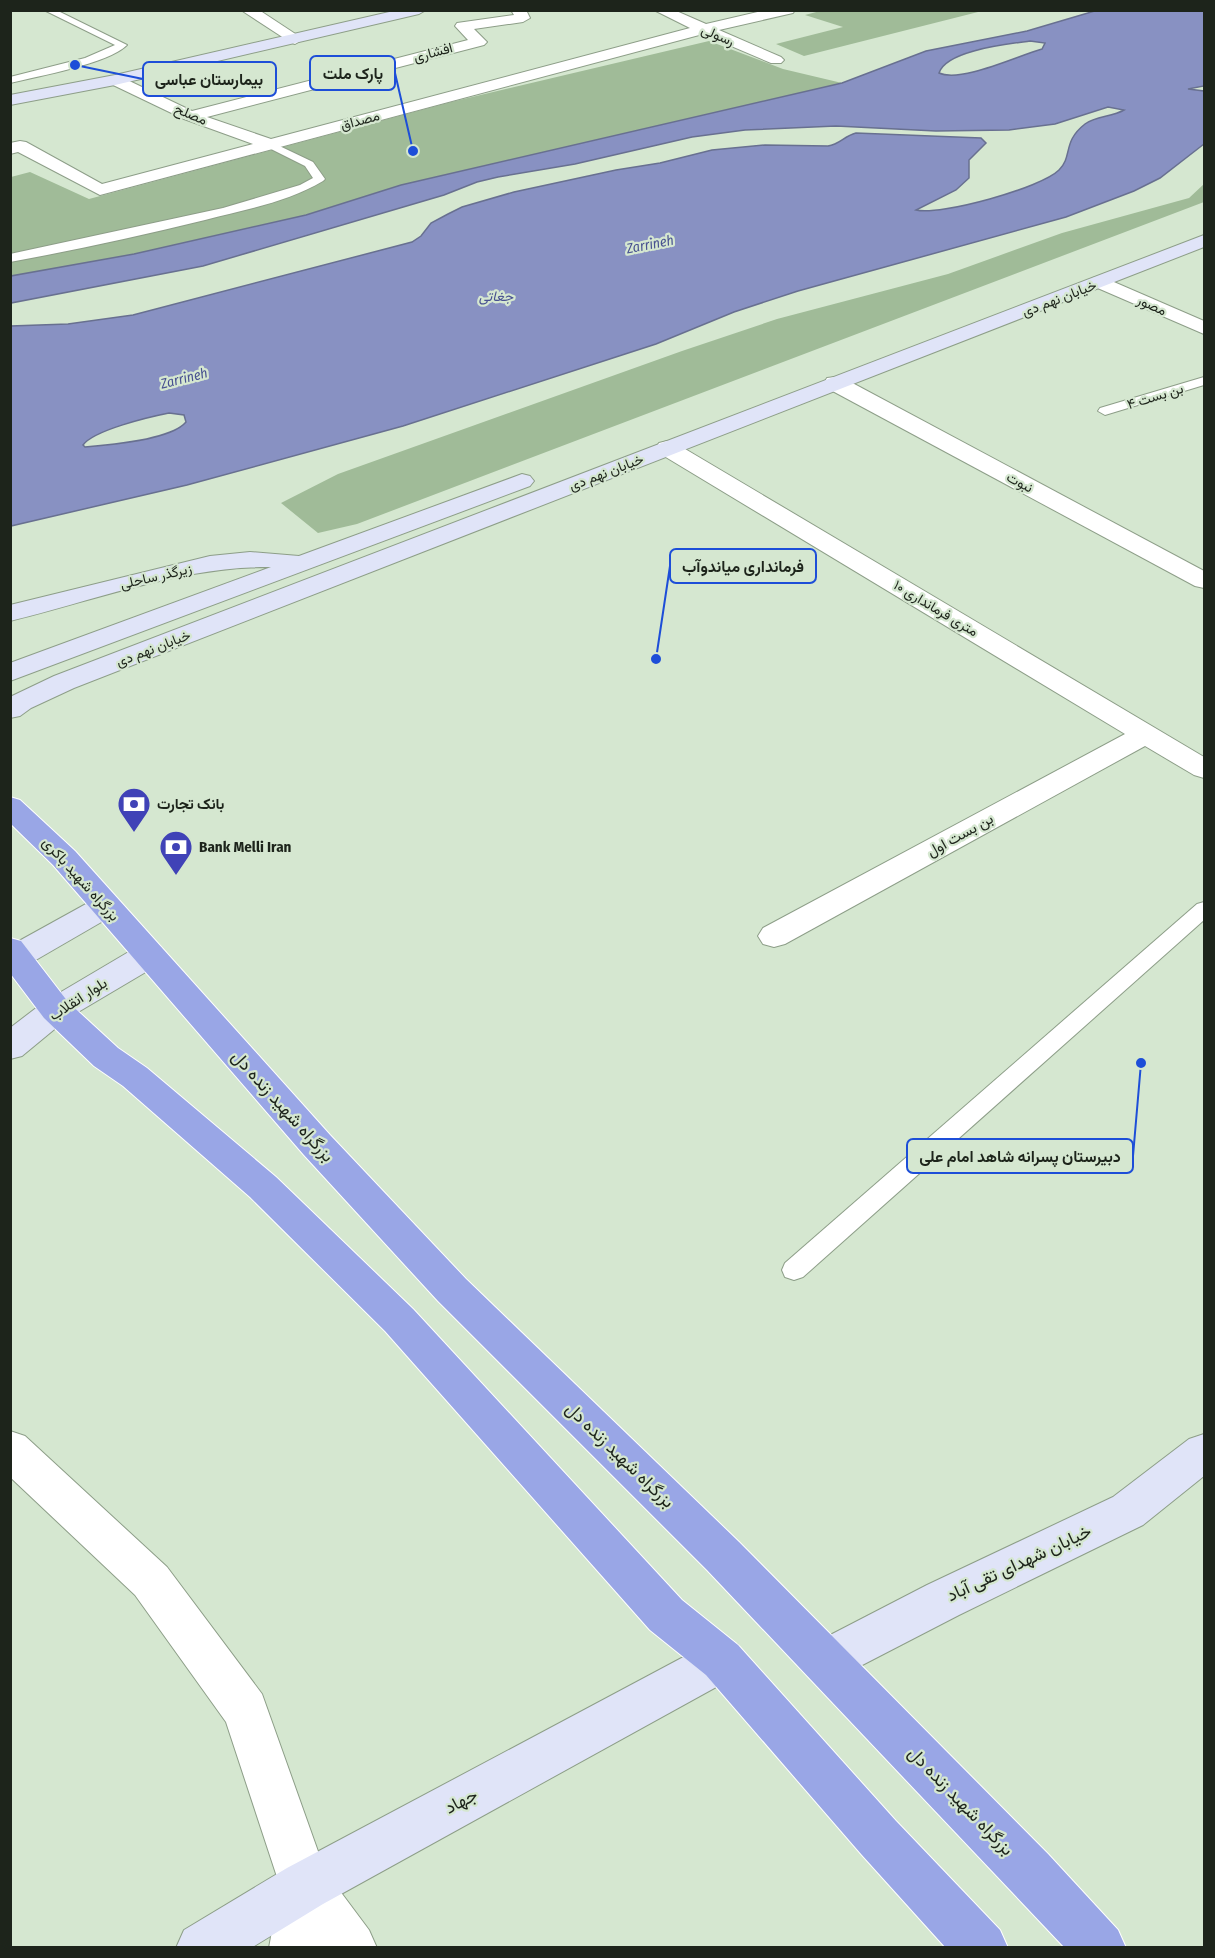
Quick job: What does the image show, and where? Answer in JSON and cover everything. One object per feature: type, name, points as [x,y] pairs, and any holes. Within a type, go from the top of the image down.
[{"type":"highway","name":"بزرگراه شهید باکری","points":[[10,806],[64,858],[149,955]]},
{"type":"highway","points":[[12,955],[56,1010],[106,1057],[135,1077],[263,1187],[399,1320],[666,1615],[722,1660],[879,1838],[982,1947]]},
{"type":"highway","name":"بزرگراه شهید زنده دل","points":[[149,955],[317,1145],[452,1290],[723,1556],[1100,1947]]},
{"type":"main road","points":[[10,100],[115,80],[419,10]]},
{"type":"main road","name":"خیابان نهم دی","points":[[897,337],[1204,220]]},
{"type":"main road","name":"خیابان نهم دی","points":[[10,710],[21,702],[64,682],[667,448],[828,370],[1100,282],[1204,241]]},
{"type":"main road","points":[[1072,270],[1100,282]]},
{"type":"main road","name":"خیابان نهم دی","points":[[10,672],[305,564],[542,473]]},
{"type":"main road","name":"زیرگذر ساحلی","points":[[10,614],[50,601],[173,571],[224,562],[270,558],[305,564]]},
{"type":"main road","points":[[305,564],[324,582]]},
{"type":"main road","points":[[12,955],[106,906]]},
{"type":"main road","name":"بلوار انقلاب","points":[[10,1047],[56,1010],[149,955]]},
{"type":"main road","name":"خیابان شهدای تقی آباد","points":[[825,1661],[943,1600],[1128,1511],[1195,1471]]},
{"type":"main road","name":"جهاد","points":[[202,1947],[305,1886],[722,1660]]},
{"type":"street","points":[[248,10],[295,39]]},
{"type":"street","name":"افشاری","points":[[190,116],[478,42],[462,26],[523,18],[518,10]]},
{"type":"street","name":"رسولی","points":[[661,10],[776,60]]},
{"type":"street","name":"مصداق","points":[[10,148],[20,146],[100,190],[704,29],[788,10]]},
{"type":"street","name":"مصلح","points":[[115,80],[190,116],[269,144]]},
{"type":"street","name":"مصور","points":[[1100,282],[1199,322]]},
{"type":"street","name":"نبوت","points":[[828,370],[1204,581]]},
{"type":"street","name":"۱۰ متری فرمانداری","points":[[667,448],[1204,769]]},
{"type":"street","name":"بن بست اول","points":[[774,936],[1146,734]]},
{"type":"street","points":[[10,1449],[151,1581],[245,1710],[305,1886],[351,1947]]},
{"type":"street","points":[[296,1947],[305,1886]]},
{"type":"lane","points":[[10,80],[104,54],[119,49],[122,45],[48,10]]},
{"type":"lane","points":[[10,258],[69,248],[195,218],[288,195],[316,184],[319,179],[309,164],[269,144]]},
{"type":"lane","name":"بن بست ۴","points":[[1105,411],[1204,381]]},
{"type":"lane","points":[[794,1270],[1204,909]]},
{"type":"green space","points":[[820,11],[982,11],[804,56],[776,44],[843,27],[805,15]]},
{"type":"green space","points":[[709,41],[783,69],[842,83],[401,185],[306,215],[134,254],[11,276],[11,177],[30,172],[89,199],[451,102]]},
{"type":"green space","points":[[1204,184],[1204,202],[357,524],[318,533],[281,503],[338,474],[682,351],[777,319],[948,274],[1062,233],[1189,198]]},
{"type":"water","name":"جغاتی","points":[[1098,10],[1204,11],[1204,86],[1188,89],[1204,91],[1204,144],[1160,178],[1134,191],[1066,217],[798,291],[734,312],[656,344],[403,426],[187,485],[11,526],[11,326],[68,324],[133,315],[412,242],[421,236],[431,223],[462,207],[514,192],[660,163],[712,150],[765,145],[828,146],[856,133],[981,138],[986,143],[969,160],[969,178],[956,190],[916,210],[928,211],[967,205],[1012,192],[1049,177],[1063,165],[1073,137],[1085,124],[1124,110],[1108,107],[1055,124],[1009,130],[936,131],[836,126],[745,130],[692,137],[575,164],[477,182],[444,195],[203,266],[11,303],[11,276],[134,254],[306,215],[401,185],[842,83],[926,51],[1027,31]],"holes":[[[1030,41],[1045,43],[1042,49],[975,72],[949,75],[939,73],[944,65],[965,54],[994,46]],[[169,413],[184,415],[186,422],[178,428],[154,437],[109,445],[85,447],[83,445],[89,439],[110,429]]]},
{"type":"place","name":"بیمارستان عباسی","points":[[75,65]]},
{"type":"place","name":"پارک ملت","points":[[413,151]]},
{"type":"place","name":"فرمانداری میاندوآب","points":[[656,659]]},
{"type":"place","name":"بانک تجارت","points":[[134,833]]},
{"type":"place","name":"Bank Melli Iran","points":[[176,876]]},
{"type":"place","name":"دبیرستان پسرانه شاهد امام علی","points":[[1141,1063]]},
{"type":"water label","name":"Zarrineh","points":[[650,244]]},
{"type":"water label","name":"Zarrineh","points":[[184,378]]}]
